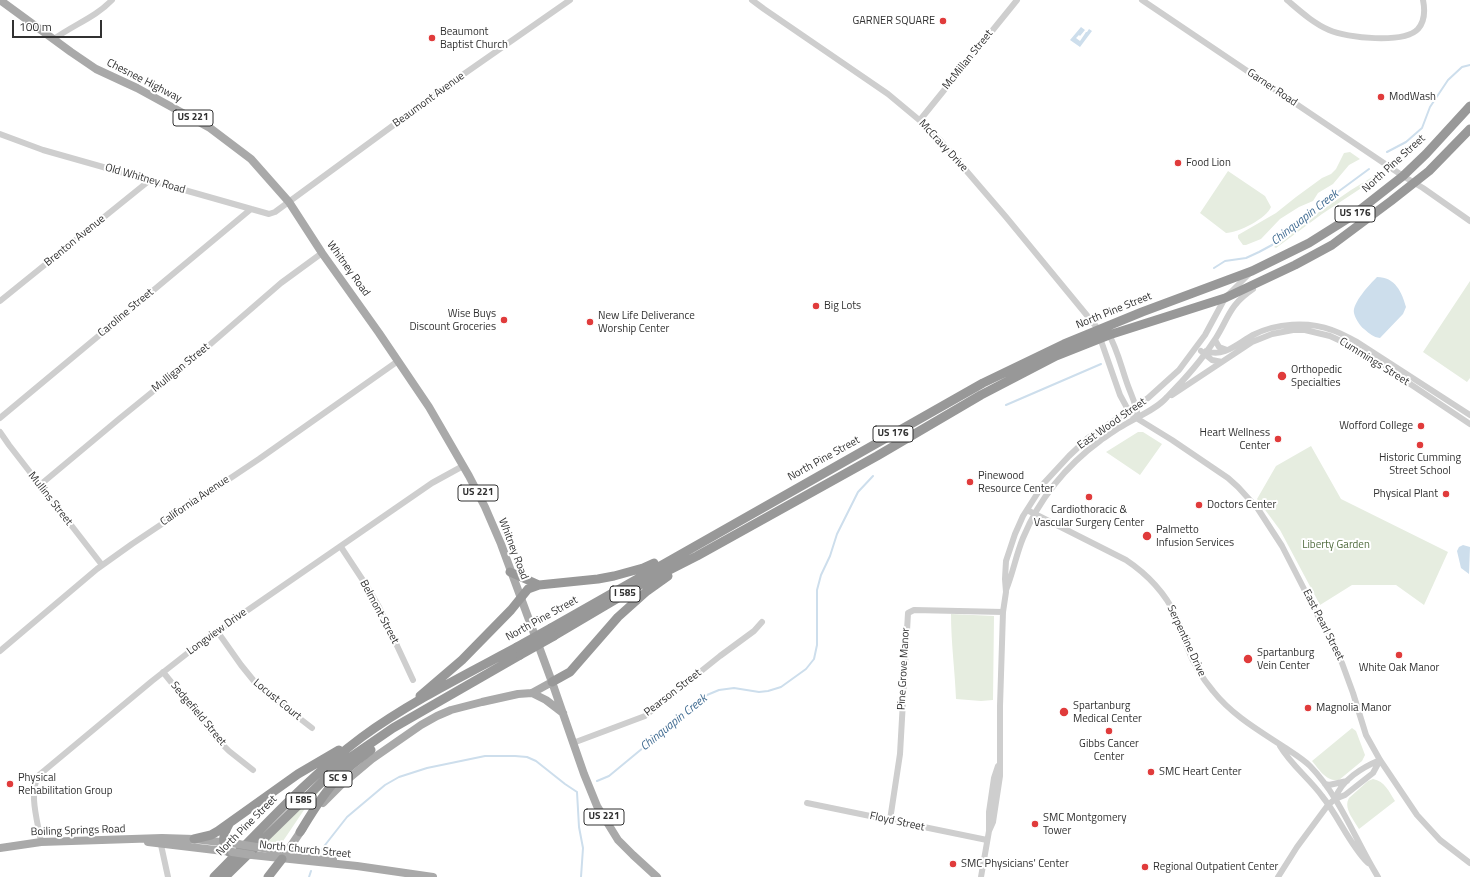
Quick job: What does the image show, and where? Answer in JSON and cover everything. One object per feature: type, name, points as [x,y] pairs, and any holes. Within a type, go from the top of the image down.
[{"type":"highway","name":"North Pine Street","points":[[214,877],[300,790],[330,763],[362,738],[409,706],[518,651],[697,556],[877,456],[981,395],[1056,356],[1142,312],[1252,271],[1304,246],[1331,230],[1376,198],[1403,176],[1426,154],[1470,106]]},
{"type":"highway","name":"North Pine Street","points":[[553,632],[692,547],[983,383],[1050,350],[1099,334],[1109,335],[1225,298],[1296,265],[1332,244],[1414,182],[1428,171],[1470,129]]},
{"type":"highway","points":[[409,706],[462,660],[511,610],[528,589],[539,585],[614,576],[643,568],[692,547]]},
{"type":"highway","points":[[552,682],[570,672],[605,630],[631,604],[697,556]]},
{"type":"highway","points":[[510,572],[539,585]]},
{"type":"highway","name":"North Pine Street","points":[[225,877],[324,780],[348,759],[385,734],[518,651]]},
{"type":"highway","name":"SC 9","points":[[298,834],[334,782],[375,747],[385,734]]},
{"type":"highway","name":"SC 9","points":[[194,839],[211,835],[229,824],[310,766],[362,738]]},
{"type":"highway","points":[[229,824],[224,836],[224,842],[225,847],[230,852]]},
{"type":"highway","points":[[268,877],[284,855]]},
{"type":"main road","name":"Chesnee Highway","points":[[0,0],[96,69],[136,88],[210,128],[251,159],[289,202]]},
{"type":"main road","name":"Whitney Road","points":[[289,202],[322,253],[360,305],[429,407],[463,466],[485,507],[552,682],[590,788],[607,823],[618,840],[657,877]]},
{"type":"main road","points":[[306,854],[300,846],[298,834],[329,796],[341,784],[372,759],[421,725],[451,710],[518,694],[532,693],[552,682]]},
{"type":"main road","points":[[532,693],[546,700],[563,714]]},
{"type":"main road","name":"SC 9","points":[[284,855],[298,834]]},
{"type":"main road","name":"Boiling Springs Road","points":[[0,848],[41,842],[87,840],[161,841],[194,839],[250,846]]},
{"type":"main road","name":"Boiling Springs Road","points":[[161,841],[252,855]]},
{"type":"main road","name":"North Church Street","points":[[250,846],[269,849],[284,855],[357,866]]},
{"type":"main road","name":"North Church Street","points":[[252,855],[264,857],[306,854],[394,874],[433,877]]},
{"type":"street","points":[[54,39],[68,29],[103,9],[112,0]]},
{"type":"street","name":"Beaumont Avenue","points":[[289,202],[446,87],[570,0]]},
{"type":"street","name":"McCravy Drive","points":[[752,0],[888,94],[920,120],[939,139],[1006,217],[1099,334]]},
{"type":"street","name":"McMillan Street","points":[[920,120],[1017,0]]},
{"type":"street","name":"Garner Road","points":[[1142,0],[1470,221]]},
{"type":"street","points":[[1287,0],[1309,19],[1330,31],[1365,39],[1403,36],[1416,31],[1422,24],[1424,16],[1423,0]]},
{"type":"street","name":"Old Whitney Road","points":[[0,134],[43,150],[269,214],[281,209],[289,202]]},
{"type":"street","name":"Brenton Avenue","points":[[0,301],[150,180]]},
{"type":"street","name":"Caroline Street","points":[[0,418],[252,208]]},
{"type":"street","name":"Mulligan Street","points":[[40,485],[124,414],[199,354],[281,283],[322,253]]},
{"type":"street","name":"East Wood Street","points":[[1006,592],[1004,579],[1006,561],[1015,534],[1026,510],[1044,483],[1068,456],[1088,438],[1137,406],[1169,380],[1205,335],[1225,298],[1252,271]]},
{"type":"street","name":"East Wood Street","points":[[981,877],[989,830],[989,812],[994,778],[999,762],[1003,612],[1006,592],[1019,550],[1034,514],[1052,487],[1084,453],[1114,431],[1138,418],[1166,399],[1191,371],[1215,340],[1227,314],[1237,301],[1266,279]]},
{"type":"street","name":"Cummings Street","points":[[1205,353],[1216,354],[1227,350],[1254,335],[1275,327],[1299,325],[1323,327],[1342,334],[1357,342],[1470,415]]},
{"type":"street","name":"Cummings Street","points":[[1166,399],[1252,342],[1272,334],[1293,330],[1320,333],[1339,340],[1358,350],[1470,424]]},
{"type":"street","name":"East Pearl Street","points":[[1099,334],[1120,395],[1133,416],[1228,478],[1258,509],[1282,546],[1342,663],[1366,735],[1380,760],[1417,815],[1440,840],[1470,863]]},
{"type":"street","points":[[1109,335],[1116,348],[1132,397],[1137,406],[1138,418]]},
{"type":"street","points":[[1215,340],[1220,347],[1227,350]]},
{"type":"street","points":[[1196,348],[1205,353],[1212,360],[1222,362]]},
{"type":"street","name":"California Avenue","points":[[0,651],[102,565],[259,459],[398,361]]},
{"type":"street","points":[[1191,371],[1191,383]]},
{"type":"street","name":"Mullins Street","points":[[0,432],[102,565]]},
{"type":"street","name":"Longview Drive","points":[[41,842],[34,795],[36,781],[39,775],[163,672],[218,631],[432,483],[463,466]]},
{"type":"street","name":"Serpentine Drive","points":[[1026,510],[1126,560],[1145,574],[1159,590],[1177,616],[1192,658],[1204,680],[1213,692],[1240,718],[1310,766],[1325,784],[1346,816],[1372,867]]},
{"type":"street","name":"Belmont Street","points":[[341,547],[379,607],[414,680]]},
{"type":"street","name":"Pine Grove Manor","points":[[890,820],[900,754],[908,613],[914,610],[1003,612]]},
{"type":"street","name":"Pearson Street","points":[[573,743],[645,716],[714,660],[754,631],[762,622]]},
{"type":"street","name":"Locust Court","points":[[218,631],[250,678],[258,686],[312,728]]},
{"type":"street","name":"Sedgefield Street","points":[[163,672],[218,740],[253,770]]},
{"type":"street","name":"Serpentine Drive","points":[[1278,743],[1286,756],[1318,791],[1360,855],[1372,867]]},
{"type":"street","points":[[1335,799],[1337,791],[1347,781],[1367,766],[1380,760]]},
{"type":"street","points":[[1278,877],[1297,847],[1328,805],[1335,799],[1346,795],[1373,773],[1380,760]]},
{"type":"street","points":[[1325,784],[1330,785],[1347,781]]},
{"type":"street","name":"Floyd Street","points":[[807,803],[987,840]]},
{"type":"street","points":[[161,841],[168,877]]},
{"type":"street","points":[[1372,867],[1378,877]]},
{"type":"green space","points":[[1350,152],[1360,159],[1349,165],[1333,184],[1318,193],[1313,201],[1299,207],[1280,219],[1261,239],[1243,245],[1238,238],[1238,235],[1276,213],[1322,178],[1331,174],[1336,169],[1344,153]]},
{"type":"green space","points":[[1228,171],[1265,196],[1271,207],[1264,216],[1252,224],[1226,233],[1200,213]]},
{"type":"green space","points":[[1374,176],[1376,177],[1375,179],[1322,214],[1276,248],[1274,247],[1312,217]]},
{"type":"green space","points":[[1470,281],[1470,378],[1467,382],[1423,352]]},
{"type":"green space","points":[[1138,432],[1143,432],[1162,444],[1140,475],[1106,452]]},
{"type":"green space","name":"Liberty Garden","points":[[1311,446],[1341,499],[1448,552],[1424,605],[1396,585],[1352,585],[1320,605],[1280,530],[1257,499],[1276,466]]},
{"type":"green space","points":[[951,614],[994,616],[993,700],[981,701],[956,699]]},
{"type":"green space","points":[[1352,728],[1356,731],[1365,755],[1362,761],[1339,780],[1330,779],[1323,774],[1312,761]]},
{"type":"green space","points":[[337,771],[306,807],[279,847],[259,844]]},
{"type":"green space","points":[[1373,779],[1384,784],[1395,801],[1359,829],[1348,810],[1347,806],[1349,798],[1368,781]]},
{"type":"water","points":[[1081,27],[1085,30],[1076,38],[1080,41],[1089,29],[1092,31],[1080,47],[1070,40]]},
{"type":"water","points":[[1377,277],[1389,280],[1397,286],[1406,307],[1403,314],[1380,338],[1375,337],[1362,328],[1354,313],[1354,309],[1359,299]]},
{"type":"water","points":[[1463,545],[1470,547],[1469,574],[1461,568],[1457,551],[1459,547]]},
{"type":"waterway","name":"Chinquapin Creek","points":[[1387,152],[1406,142],[1422,128],[1430,107],[1448,80],[1462,67],[1470,65]]},
{"type":"waterway","name":"Chinquapin Creek","points":[[1214,268],[1225,261],[1246,258],[1272,245],[1293,225],[1369,169]]},
{"type":"waterway","name":"Chinquapin Creek","points":[[1006,405],[1101,364]]},
{"type":"waterway","name":"Chinquapin Creek","points":[[597,781],[609,776],[707,695],[719,690],[734,688],[759,692],[768,691],[781,687],[806,669],[814,659],[817,645],[817,590],[821,575],[830,556],[837,534],[858,492],[873,476]]},
{"type":"waterway","name":"Chinquapin Creek","points":[[318,854],[347,817],[385,785],[399,777],[427,768],[485,756],[527,757],[536,761],[577,792]]},
{"type":"waterway","points":[[577,792],[579,827],[583,848],[581,877]]},
{"type":"waterway","name":"Chinquapin Creek","points":[[309,877],[311,871]]},
{"type":"place","name":"GARNER SQUARE","points":[[943,21]]},
{"type":"place","name":"Beaumont Baptist Church","points":[[432,38]]},
{"type":"place","name":"ModWash","points":[[1381,97]]},
{"type":"place","name":"Food Lion","points":[[1178,163]]},
{"type":"place","name":"Big Lots","points":[[816,306]]},
{"type":"place","name":"Wise Buys Discount Groceries","points":[[504,320]]},
{"type":"place","name":"New Life Deliverance Worship Center","points":[[590,322]]},
{"type":"place","name":"Orthopedic Specialties","points":[[1282,376]]},
{"type":"place","name":"Wofford College","points":[[1421,426]]},
{"type":"place","name":"Heart Wellness Center","points":[[1278,439]]},
{"type":"place","name":"Historic Cumming Street School","points":[[1420,445]]},
{"type":"place","name":"Pinewood Resource Center","points":[[970,482]]},
{"type":"place","name":"Physical Plant","points":[[1446,494]]},
{"type":"place","name":"Cardiothoracic & Vascular Surgery Center","points":[[1089,497]]},
{"type":"place","name":"Doctors Center","points":[[1199,505]]},
{"type":"place","name":"Palmetto Infusion Services","points":[[1147,536]]},
{"type":"place","name":"White Oak Manor","points":[[1399,655]]},
{"type":"place","name":"Spartanburg Vein Center","points":[[1248,659]]},
{"type":"place","name":"Magnolia Manor","points":[[1308,708]]},
{"type":"place","name":"Spartanburg Medical Center","points":[[1064,712]]},
{"type":"place","name":"Gibbs Cancer Center","points":[[1109,731]]},
{"type":"place","name":"SMC Heart Center","points":[[1151,772]]},
{"type":"place","name":"Physical Rehabilitation Group","points":[[10,784]]},
{"type":"place","name":"SMC Montgomery Tower","points":[[1035,824]]},
{"type":"place","name":"SMC Physicians' Center","points":[[953,864]]},
{"type":"place","name":"Regional Outpatient Center","points":[[1145,867]]}]
